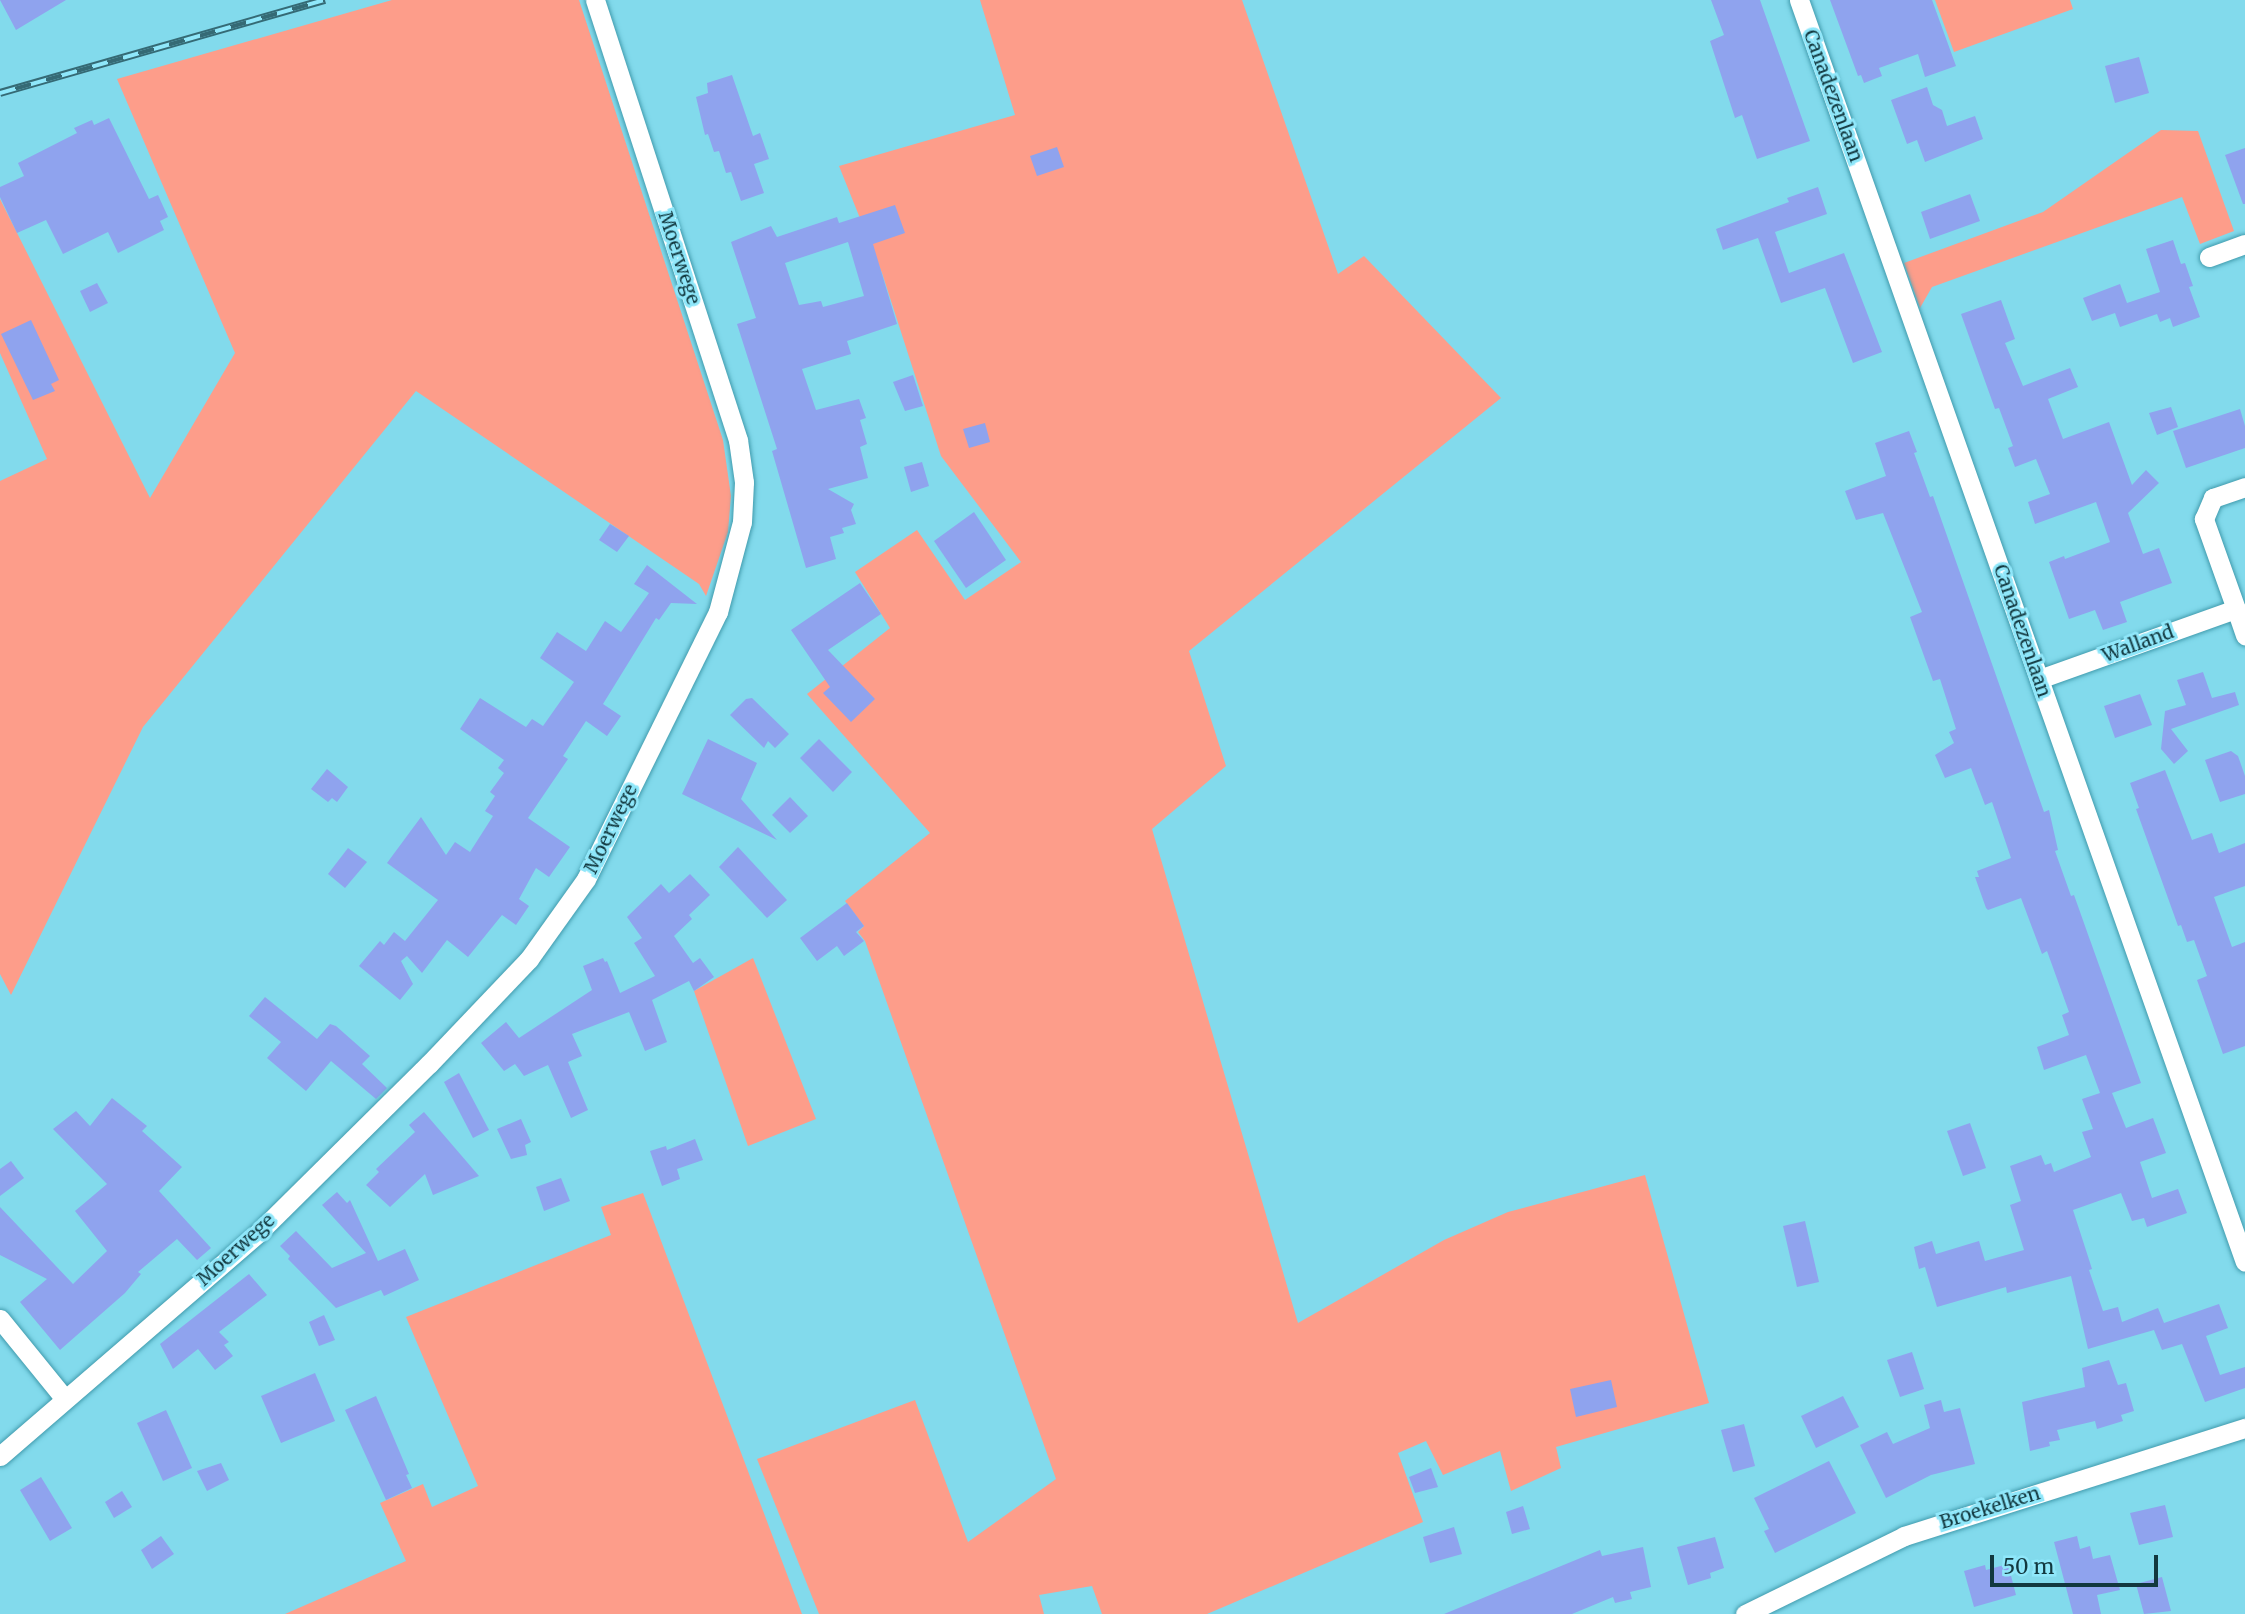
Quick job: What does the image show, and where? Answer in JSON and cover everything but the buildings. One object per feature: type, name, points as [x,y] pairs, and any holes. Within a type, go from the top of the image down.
[{"type":"street","name":"Moerwege","points":[[0,1456],[258,1233],[429,1064],[529,959],[586,879],[718,612],[742,522],[744,482],[738,440],[595,0]]},
{"type":"street","name":"Canadezenlaan","points":[[1799,0],[2245,1262]]},
{"type":"street","points":[[2209,257],[2245,244]]},
{"type":"street","points":[[2245,487],[2213,498],[2204,519],[2245,635]]},
{"type":"street","name":"Walland","points":[[2039,679],[2236,609]]},
{"type":"street","points":[[0,1320],[65,1399]]},
{"type":"street","name":"Broekelken","points":[[1745,1614],[1904,1536],[2245,1428]]},
{"type":"shaded area","points":[[392,0],[579,0],[723,440],[731,496],[728,532],[706,596],[699,584],[416,391],[143,727],[11,995],[0,974],[0,481],[47,459],[0,353],[0,199],[150,498],[235,353],[117,79]]},
{"type":"shaded area","points":[[980,0],[1242,0],[1338,274],[1364,256],[1501,398],[1189,651],[1226,766],[1152,829],[1298,1323],[1444,1240],[1508,1212],[1645,1175],[1709,1403],[1556,1447],[1561,1468],[1511,1491],[1500,1451],[1443,1475],[1426,1441],[1398,1453],[1423,1522],[1207,1614],[1102,1614],[1092,1586],[1039,1595],[1044,1614],[819,1614],[757,1459],[915,1400],[968,1542],[1056,1479],[865,941],[858,932],[864,926],[845,901],[930,833],[807,694],[890,628],[855,572],[917,530],[965,600],[1021,562],[941,456],[882,273],[839,166],[1015,115]]},
{"type":"shaded area","points":[[1935,0],[2070,0],[2073,9],[1954,52]]},
{"type":"shaded area","points":[[2161,130],[2198,131],[2234,231],[2200,244],[2182,197],[1932,287],[1920,308],[1904,263],[2043,212]]},
{"type":"shaded area","points":[[753,958],[816,1119],[748,1146],[694,991]]},
{"type":"shaded area","points":[[643,1193],[802,1614],[285,1614],[406,1561],[380,1503],[423,1484],[432,1507],[478,1486],[406,1317],[611,1235],[601,1207]]},
{"type":"railway","points":[[0,93],[325,0]]}]
